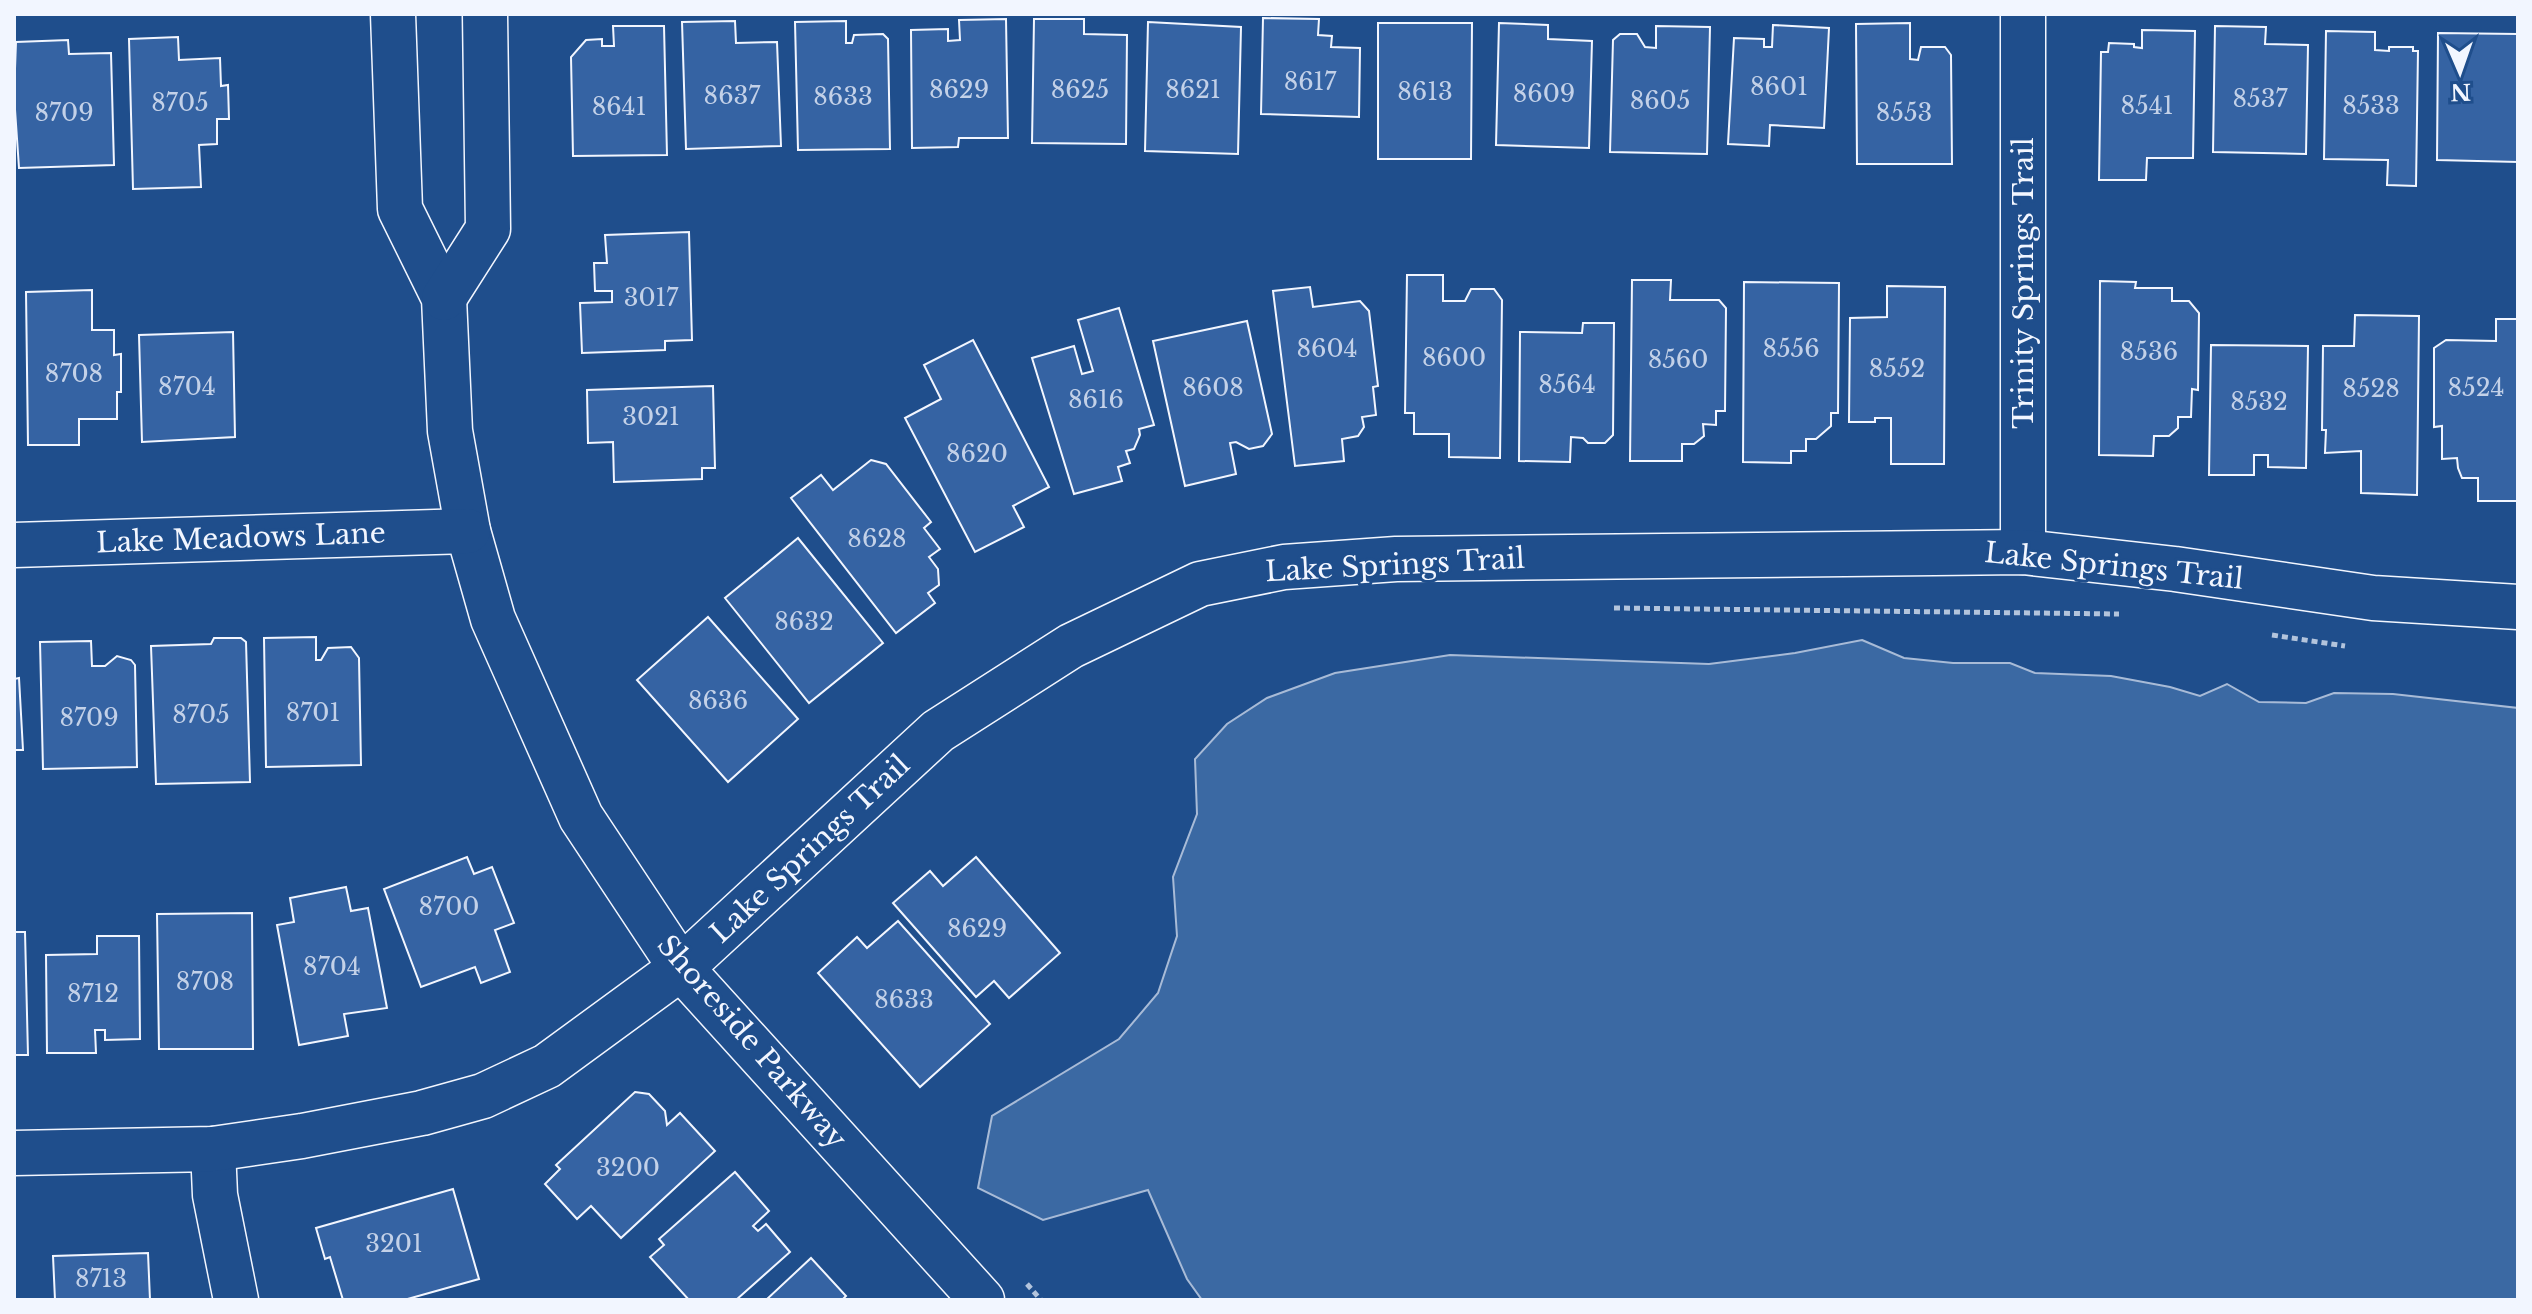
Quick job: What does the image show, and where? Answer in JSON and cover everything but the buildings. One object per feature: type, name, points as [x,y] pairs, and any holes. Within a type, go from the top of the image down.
[{"type":"street","name":"Shoreside Parkway","points":[[393,14],[400,209],[444,298],[450,431],[468,531],[493,619],[581,817],[681,968],[982,1300]]},
{"type":"street","points":[[444,298],[488,229],[485,14]]},
{"type":"street","name":"Trinity Springs Trail","points":[[2023,14],[2023,552]]},
{"type":"street","name":"Lake Meadows Lane","points":[[14,545],[468,531]]},
{"type":"street","name":"Lake Springs Trail","points":[[14,1153],[213,1149],[317,1133],[422,1113],[483,1096],[547,1066],[681,968],[938,731],[1071,646],[1200,584],[1284,567],[1396,559],[2023,552],[2175,569],[2373,598],[2518,607]]},
{"type":"street","points":[[213,1149],[215,1195],[236,1300]]},
{"type":"path","points":[[1607,608],[2121,614]]},
{"type":"path","points":[[2268,634],[2351,646]]},
{"type":"water","points":[[1862,640],[1904,658],[1953,663],[2010,663],[2035,673],[2111,676],[2200,696],[2227,684],[2259,702],[2306,703],[2334,693],[2393,694],[2518,708],[2518,1300],[1202,1300],[1187,1279],[1148,1190],[1043,1220],[978,1188],[992,1116],[1119,1039],[1158,993],[1177,936],[1173,877],[1197,814],[1195,759],[1227,724],[1267,698],[1335,673],[1450,655],[1709,664],[1795,653]]}]
